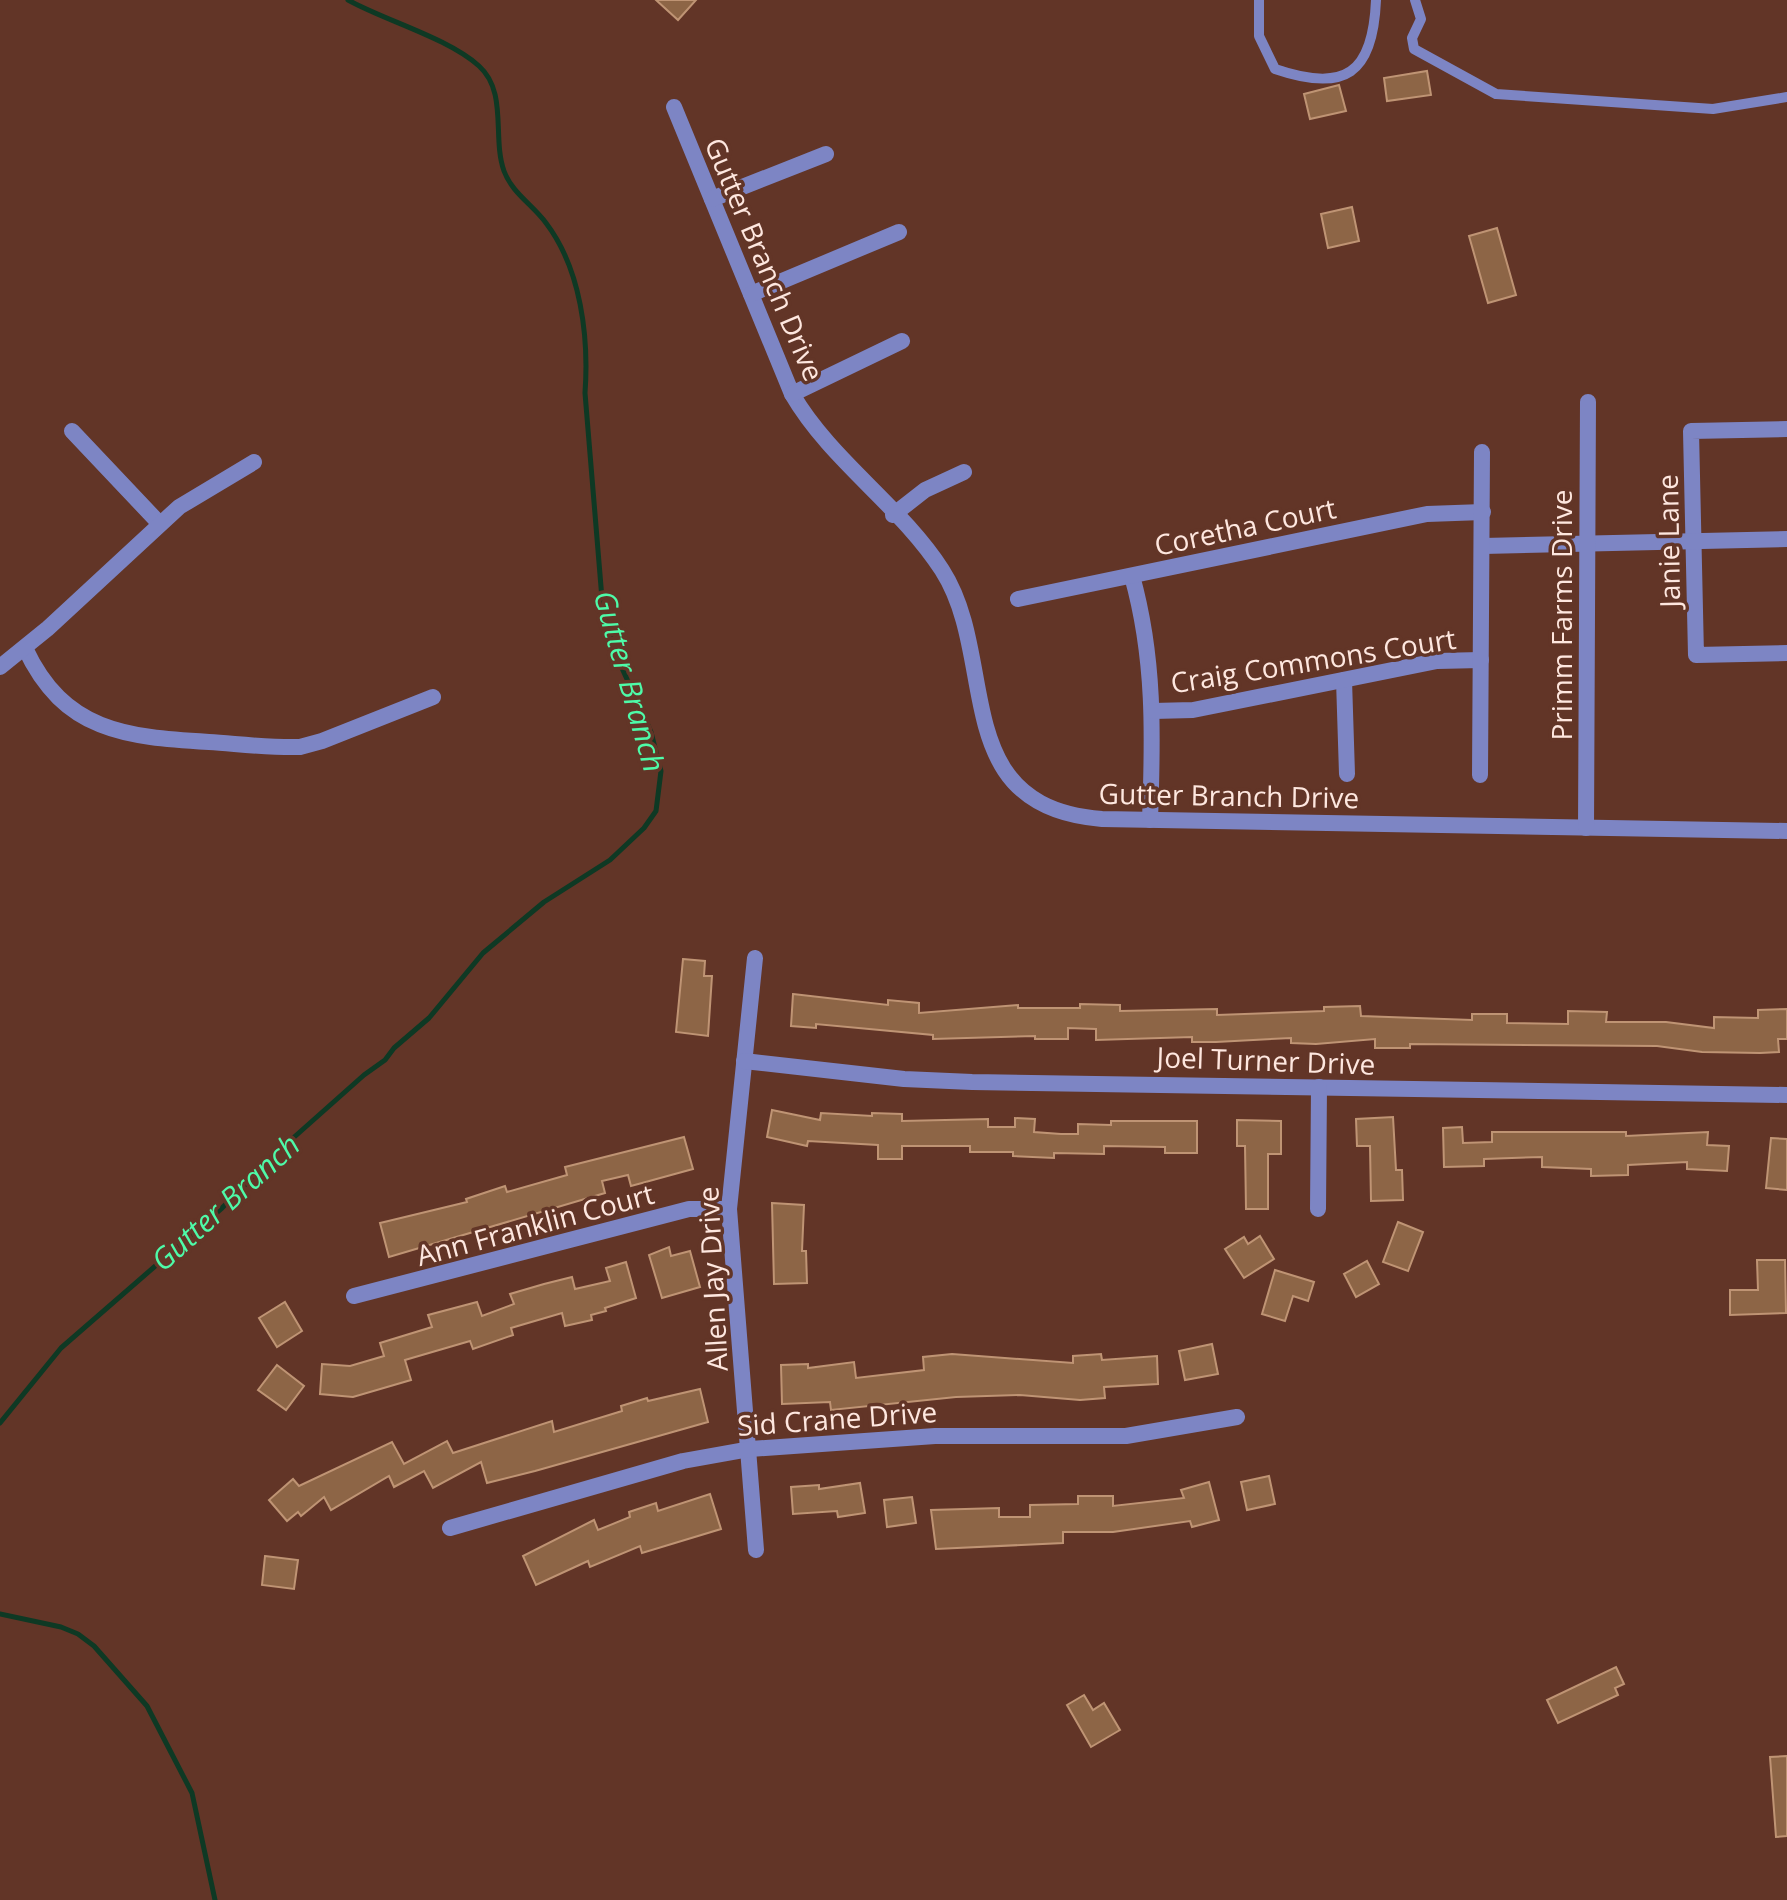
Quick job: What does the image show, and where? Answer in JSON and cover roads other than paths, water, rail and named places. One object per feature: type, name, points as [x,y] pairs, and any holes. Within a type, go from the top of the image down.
[{"type":"street","name":"Gutter Branch Drive","points":[[674,107],[792,394],[818,431],[932,556],[950,584],[960,615],[985,729],[1006,771],[1042,802],[1071,814],[1150,820],[1787,831]]},
{"type":"street","points":[[712,199],[826,154]]},
{"type":"street","points":[[751,294],[899,232]]},
{"type":"street","points":[[792,394],[902,341]]},
{"type":"street","name":"Primm Farms Drive","points":[[1586,828],[1588,402]]},
{"type":"street","name":"Janie Lane","points":[[1787,429],[1691,431],[1696,655],[1787,653]]},
{"type":"street","points":[[72,431],[159,523]]},
{"type":"street","points":[[1480,775],[1482,452]]},
{"type":"street","points":[[0,667],[25,648],[159,523],[199,493],[254,462]]},
{"type":"street","points":[[893,515],[925,490],[964,472]]},
{"type":"street","name":"Coretha Court","points":[[1018,599],[1427,514],[1483,512]]},
{"type":"street","points":[[1483,546],[1588,541],[1787,539]]},
{"type":"street","points":[[1132,576],[1147,642],[1153,711],[1150,820]]},
{"type":"street","points":[[25,648],[46,683],[75,711],[103,727],[150,738],[300,747],[433,697]]},
{"type":"street","name":"Craig Commons Court","points":[[1153,711],[1193,710],[1437,661],[1481,660]]},
{"type":"street","points":[[1344,680],[1347,774]]},
{"type":"street","name":"Allen Jay Drive","points":[[755,958],[729,1209],[756,1550]]},
{"type":"street","name":"Joel Turner Drive","points":[[744,1061],[931,1080],[1787,1095]]},
{"type":"street","points":[[1318,1209],[1319,1087]]},
{"type":"street","name":"Ann Franklin Court","points":[[354,1296],[689,1209],[729,1209]]},
{"type":"street","name":"Sid Crane Drive","points":[[450,1528],[683,1461],[750,1449],[935,1436],[1126,1436],[1237,1417]]},
{"type":"lane","points":[[1259,0],[1259,36],[1275,69],[1303,78],[1341,79],[1364,61],[1374,34],[1376,0]]},
{"type":"lane","points":[[1415,0],[1421,19],[1412,38],[1414,49],[1496,94],[1713,109],[1787,97]]},
{"type":"waterway","name":"Gutter Branch","points":[[0,1423],[61,1348],[222,1208],[274,1155],[385,1060],[394,1048],[429,1018],[483,953],[544,902],[610,860],[644,828],[656,811],[661,771],[651,732],[616,655],[603,611],[585,393],[586,349],[575,282],[558,241],[512,186],[504,171],[496,102],[488,77],[479,66],[451,47],[348,0]]},
{"type":"waterway","name":"Gutter Branch","points":[[0,1614],[61,1627],[78,1634],[94,1646],[147,1706],[192,1793],[215,1900]]}]
